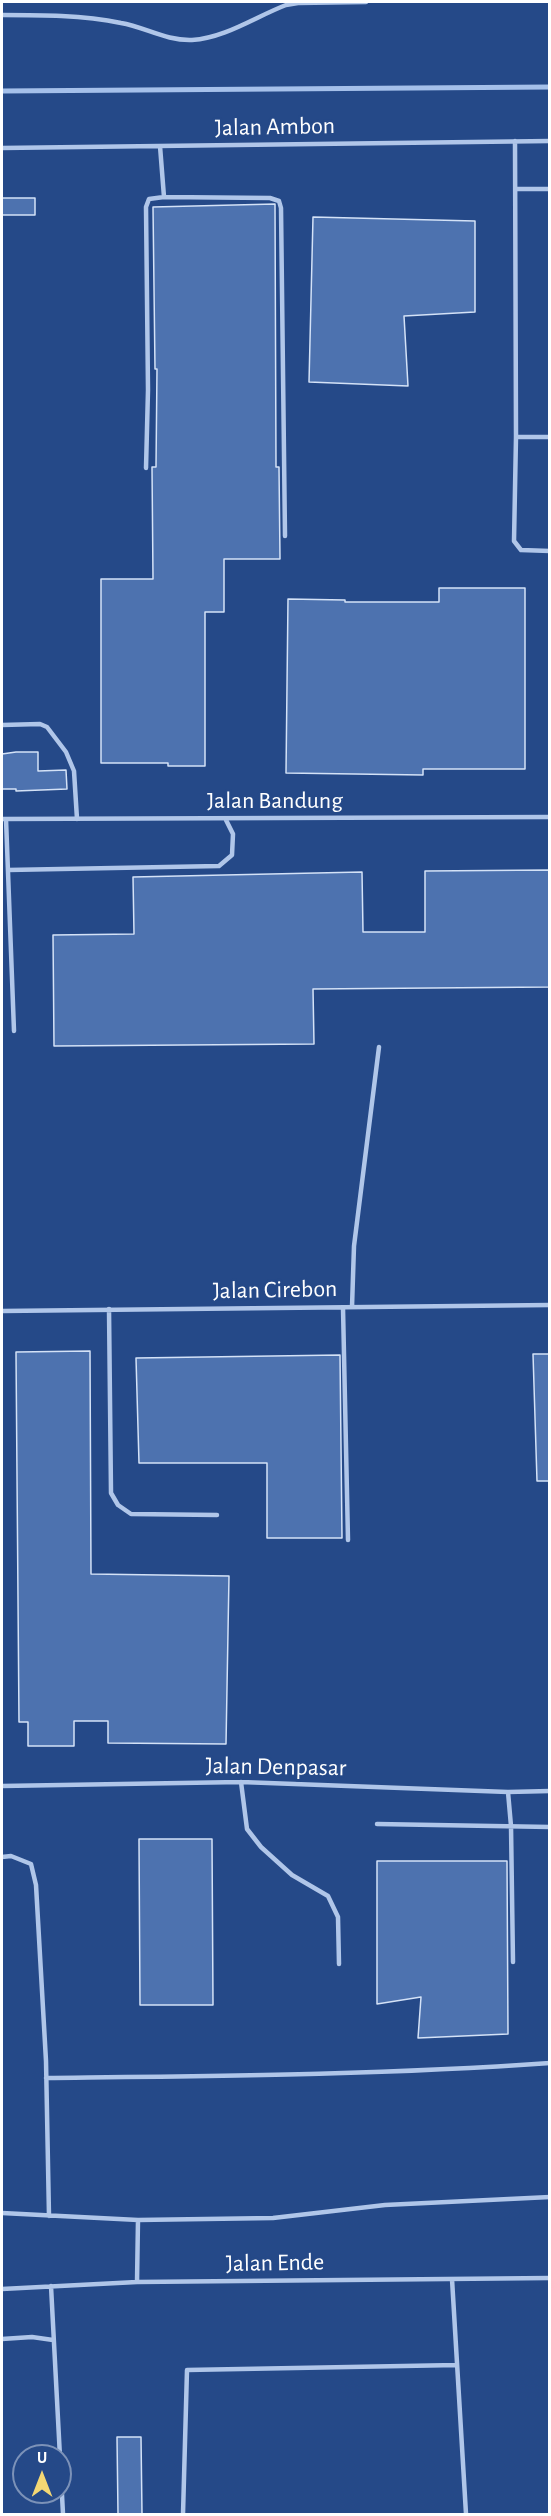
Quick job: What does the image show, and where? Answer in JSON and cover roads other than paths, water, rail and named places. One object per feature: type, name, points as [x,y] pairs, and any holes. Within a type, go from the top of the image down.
[{"type":"lane","points":[[2,15],[78,16],[123,23],[169,39],[192,40],[218,36],[267,13],[298,2],[366,2]]},
{"type":"lane","points":[[515,141],[514,541],[520,550],[549,551]]},
{"type":"lane","name":"Jalan Ambon","points":[[2,148],[549,141]]},
{"type":"lane","points":[[160,146],[164,197]]},
{"type":"lane","points":[[516,189],[549,189]]},
{"type":"lane","points":[[146,468],[147,202],[149,199],[164,197],[270,198],[279,201],[281,208],[285,536]]},
{"type":"lane","points":[[516,437],[549,437]]},
{"type":"lane","points":[[2,725],[40,724],[47,728],[66,752],[74,771],[77,819]]},
{"type":"lane","name":"Jalan Bandung","points":[[4,819],[226,820],[549,817]]},
{"type":"lane","points":[[4,819],[14,1031]]},
{"type":"lane","points":[[8,870],[219,866],[232,855],[233,834],[226,820]]},
{"type":"lane","points":[[352,1307],[354,1246],[379,1047]]},
{"type":"lane","name":"Jalan Cirebon","points":[[2,1311],[549,1305]]},
{"type":"lane","points":[[343,1308],[348,1540]]},
{"type":"lane","points":[[109,1309],[111,1493],[118,1505],[131,1514],[217,1515]]},
{"type":"lane","points":[[241,1782],[247,1829],[261,1847],[292,1875],[328,1896],[338,1917],[339,1964]]},
{"type":"lane","name":"Jalan Denpasar","points":[[2,1786],[241,1782],[508,1792],[549,1791]]},
{"type":"lane","points":[[508,1792],[511,1826],[513,1962]]},
{"type":"lane","points":[[377,1824],[549,1827]]},
{"type":"lane","points":[[2,1857],[10,1856],[31,1864],[36,1885],[46,2078],[49,2216]]},
{"type":"lane","points":[[46,2078],[314,2074],[549,2063]]},
{"type":"lane","points":[[2,2213],[138,2220],[273,2218],[385,2205],[549,2197]]},
{"type":"lane","points":[[137,2282],[138,2220]]},
{"type":"lane","name":"Jalan Ende","points":[[2,2289],[137,2282],[549,2278]]},
{"type":"lane","points":[[452,2279],[466,2514]]},
{"type":"lane","points":[[51,2286],[63,2514]]},
{"type":"lane","points":[[2,2338],[32,2337],[53,2340]]},
{"type":"lane","points":[[183,2514],[188,2370],[457,2365]]},
{"type":"waterway","points":[[2,91],[550,87]]}]
